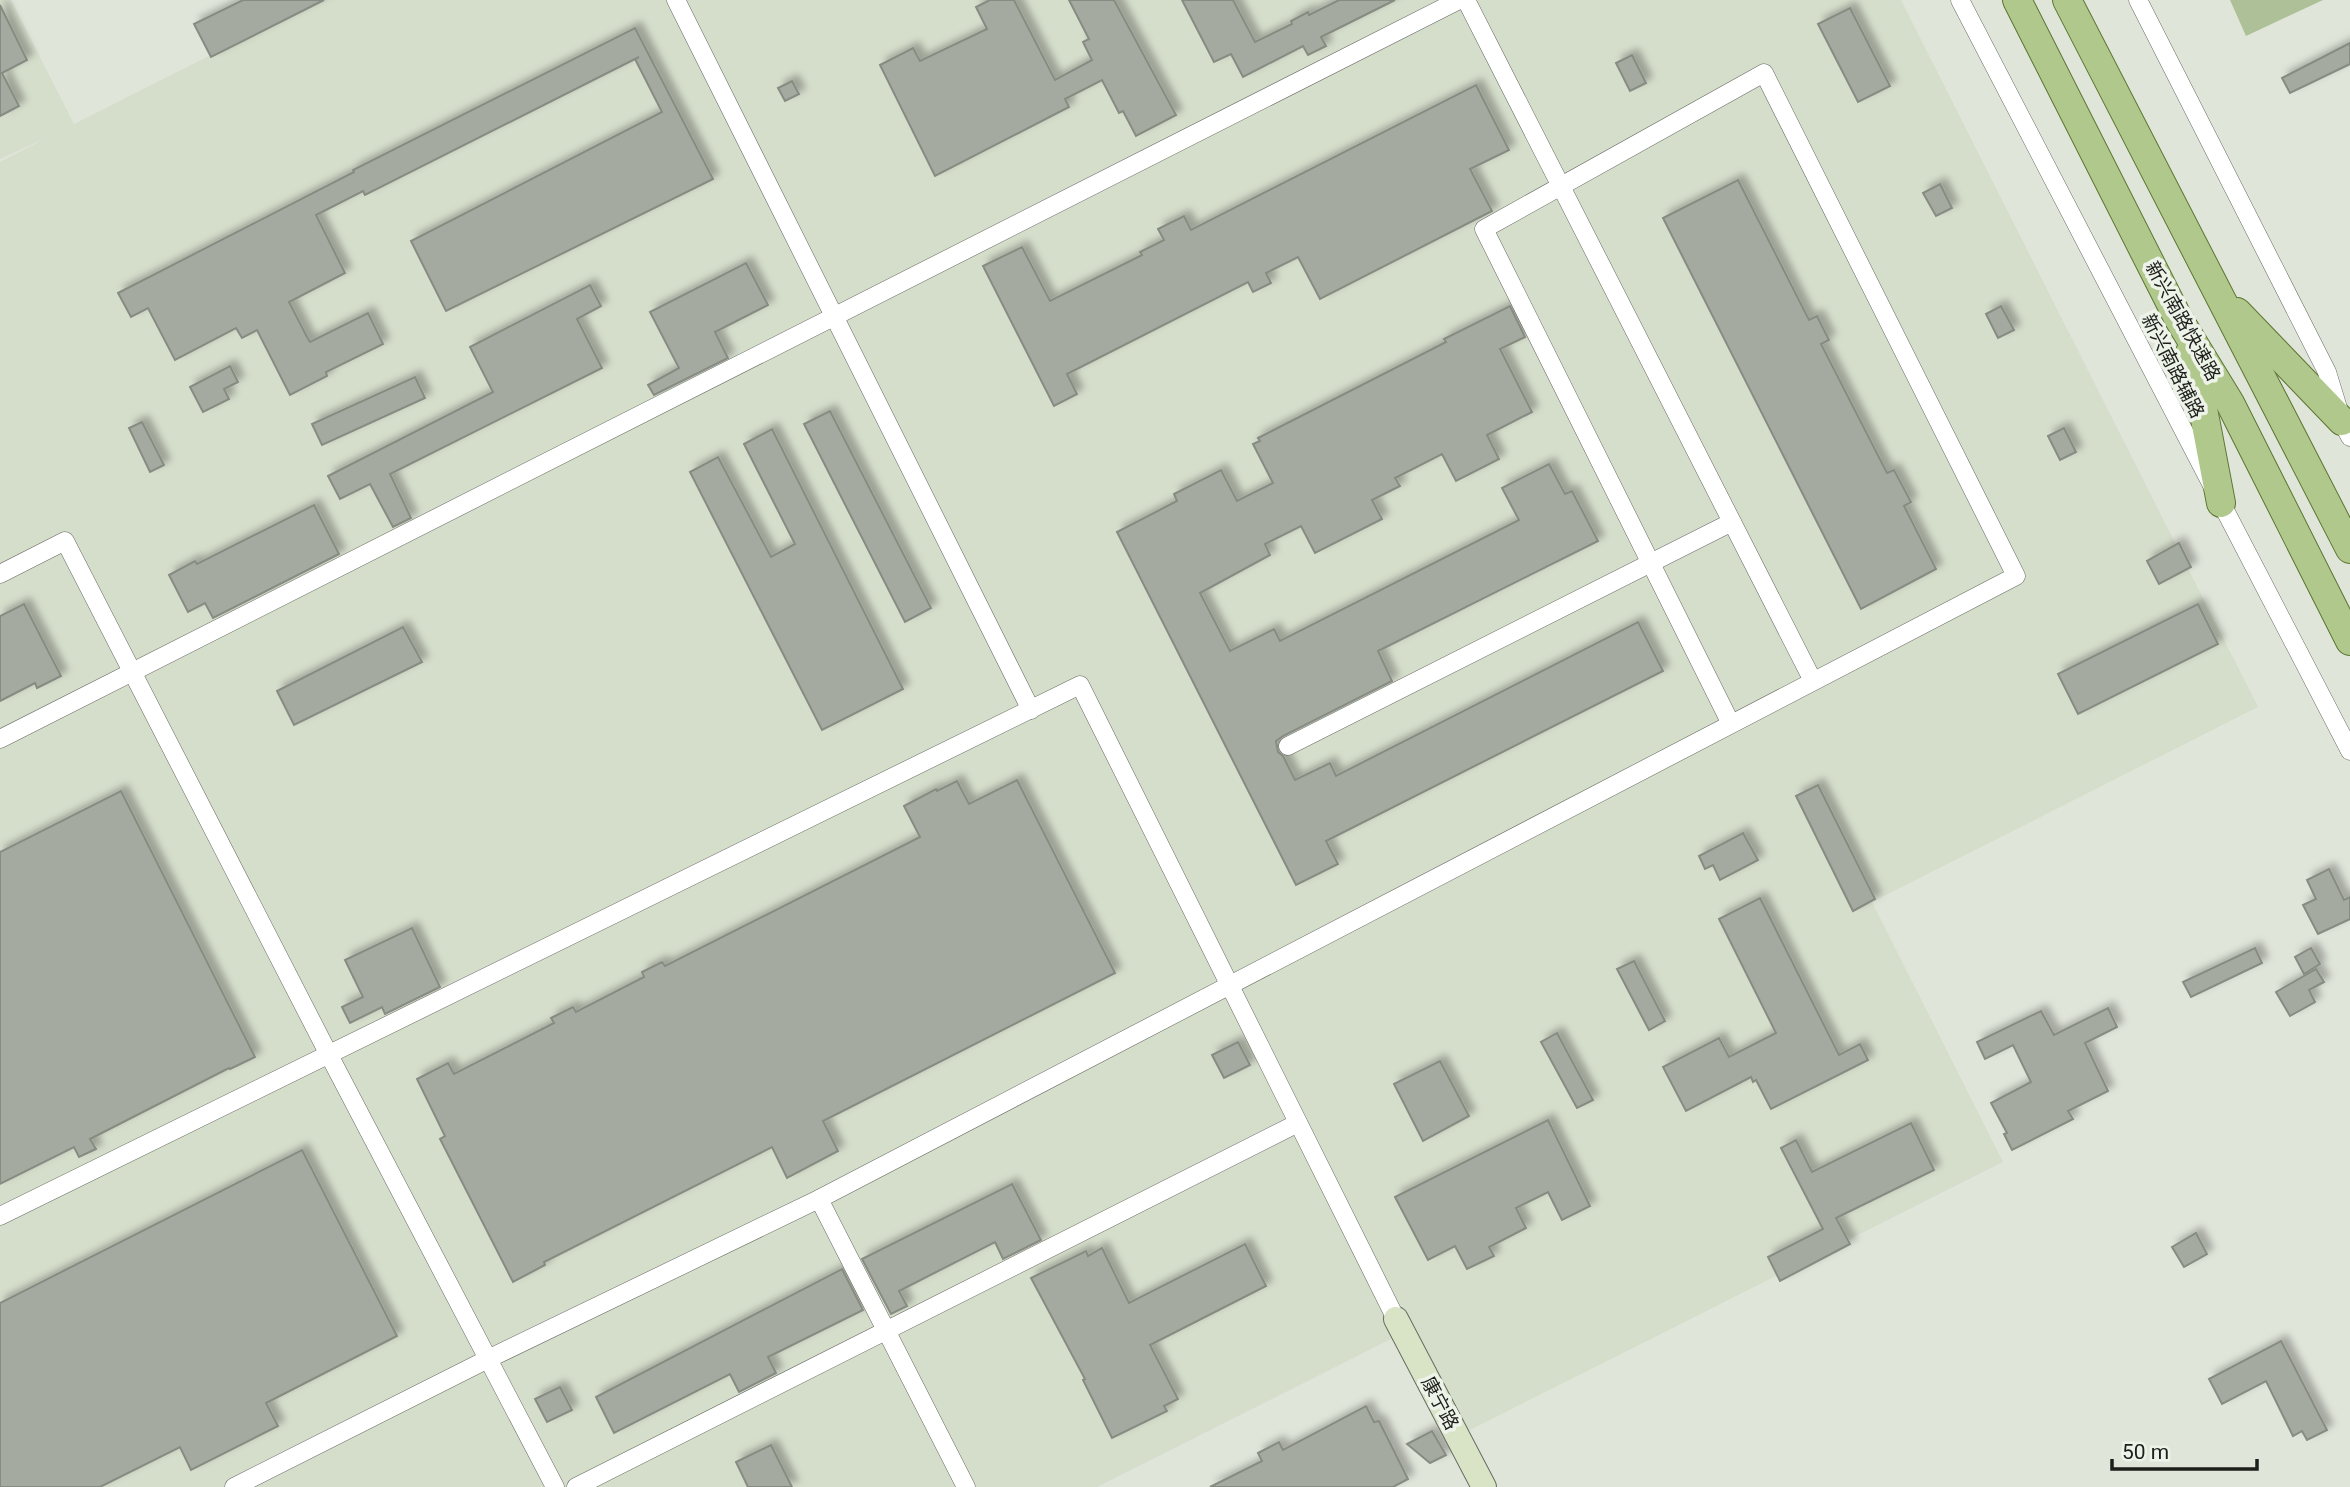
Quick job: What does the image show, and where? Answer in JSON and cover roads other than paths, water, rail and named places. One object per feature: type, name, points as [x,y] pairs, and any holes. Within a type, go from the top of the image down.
[{"type":"main road","name":"新兴南路快速路","points":[[2017,0],[2178,318],[2230,403],[2350,641]]},
{"type":"main road","points":[[2067,0],[2350,549]]},
{"type":"main road","points":[[2217,290],[2346,429]]},
{"type":"main road","points":[[2178,318],[2200,393],[2221,503]]},
{"type":"street","points":[[676,0],[1031,710]]},
{"type":"street","points":[[0,739],[1459,0]]},
{"type":"street","points":[[1466,0],[1814,681]]},
{"type":"street","name":"新兴南路辅路","points":[[1960,0],[2350,751]]},
{"type":"street","points":[[2138,0],[2327,372],[2346,429]]},
{"type":"street","points":[[234,1487],[488,1359],[819,1199],[2017,576],[1764,73],[1484,229],[1731,724]]},
{"type":"street","points":[[1288,747],[1732,522]]},
{"type":"street","points":[[0,574],[65,541],[555,1487]]},
{"type":"street","points":[[0,1216],[1080,685],[1396,1320]]},
{"type":"street","points":[[576,1487],[1298,1123]]},
{"type":"street","points":[[819,1199],[966,1487]]},
{"type":"street","name":"康宁路","points":[[1396,1320],[1484,1487]]}]
